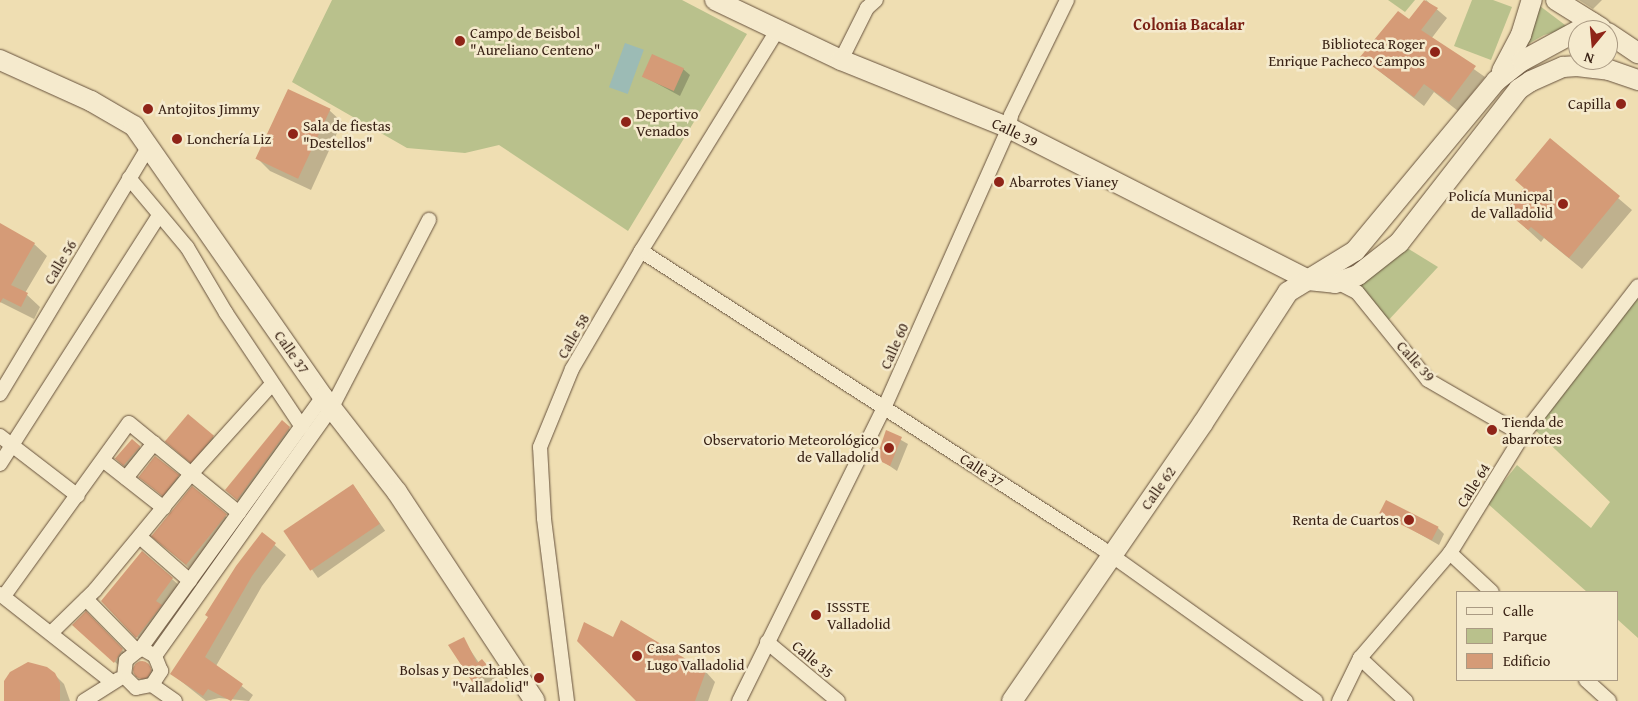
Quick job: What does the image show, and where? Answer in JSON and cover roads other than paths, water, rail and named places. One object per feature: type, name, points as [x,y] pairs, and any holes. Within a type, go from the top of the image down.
[{"type":"main road","name":"Calle 39","points":[[715,0],[841,60],[1009,128],[1322,278]]},
{"type":"main road","points":[[1322,278],[1355,251],[1425,170],[1496,80],[1518,43],[1532,0]]},
{"type":"main road","points":[[1556,0],[1587,20]]},
{"type":"main road","points":[[1618,40],[1638,52]]},
{"type":"main road","points":[[1496,80],[1538,52],[1568,43]]},
{"type":"main road","name":"Calle 37","points":[[0,60],[91,101],[134,126],[328,402],[397,492],[535,701]]},
{"type":"main road","points":[[1322,278],[1358,275],[1399,243],[1519,89],[1568,65]]},
{"type":"main road","points":[[1617,70],[1638,80]]},
{"type":"main road","points":[[1425,170],[1443,188]]},
{"type":"main road","name":"Calle 62","points":[[1012,701],[1203,423],[1288,292],[1322,278]]},
{"type":"street","points":[[841,60],[867,8],[876,0]]},
{"type":"street","name":"Calle 60","points":[[740,701],[767,642],[886,406],[1009,128],[1012,115],[1067,0]]},
{"type":"street","name":"Calle 58","points":[[567,701],[544,518],[540,446],[572,369],[641,251],[778,29]]},
{"type":"street","name":"Calle 56","points":[[0,394],[149,146]]},
{"type":"street","points":[[129,178],[187,247],[272,384],[302,427]]},
{"type":"street","points":[[0,464],[160,215]]},
{"type":"street","points":[[155,656],[328,402],[428,220]]},
{"type":"street","name":"Calle 37","points":[[641,251],[886,406],[1111,555],[1316,701]]},
{"type":"street","name":"Calle 39","points":[[1322,278],[1357,292],[1428,380],[1523,435]]},
{"type":"street","name":"Calle 64","points":[[1339,701],[1360,658],[1450,554],[1523,435],[1638,286]]},
{"type":"street","points":[[51,634],[86,599],[140,538],[191,474],[272,384]]},
{"type":"street","points":[[84,701],[118,679],[126,660],[139,650],[302,427],[328,402]]},
{"type":"street","points":[[175,701],[152,685],[136,688],[118,679],[51,634],[2,595],[104,461],[129,423],[239,513]]},
{"type":"street","points":[[0,436],[78,496]]},
{"type":"street","points":[[126,478],[154,442]]},
{"type":"street","points":[[104,461],[164,508]]},
{"type":"street","points":[[140,538],[190,581]]},
{"type":"street","points":[[1450,554],[1491,591]]},
{"type":"street","points":[[86,599],[139,650],[155,656],[161,671],[152,685]]},
{"type":"street","name":"Calle 35","points":[[767,642],[838,701]]},
{"type":"street","points":[[1360,658],[1406,701]]},
{"type":"street","points":[[1587,681],[1609,701]]},
{"type":"water","points":[[625,43],[644,50],[628,94],[609,87]]},
{"type":"place","name":"Campo de Beisbol \"Aureliano Centeno\"","points":[[460,41]]},
{"type":"place","name":"Biblioteca Roger Enrique Pacheco Campos","points":[[1435,52]]},
{"type":"place","name":"Capilla","points":[[1621,104]]},
{"type":"place","name":"Antojitos Jimmy","points":[[148,109]]},
{"type":"place","name":"Deportivo Venados","points":[[626,122]]},
{"type":"place","name":"Sala de fiestas \"Destellos\"","points":[[293,134]]},
{"type":"place","name":"Lonchería Liz","points":[[177,139]]},
{"type":"place","name":"Abarrotes Vianey","points":[[999,182]]},
{"type":"place","name":"Policía Municpal de Valladolid","points":[[1563,204]]},
{"type":"place","name":"Tienda de abarrotes","points":[[1492,430]]},
{"type":"place","name":"Observatorio Meteorológico de Valladolid","points":[[889,448]]},
{"type":"place","name":"Renta de Cuartos","points":[[1409,520]]},
{"type":"place","name":"ISSSTE Valladolid","points":[[816,615]]},
{"type":"place","name":"Casa Santos Lugo Valladolid","points":[[637,656]]},
{"type":"place","name":"Bolsas y Desechables \"Valladolid\"","points":[[539,678]]},
{"type":"district","name":"Colonia Bacalar","points":[[1189,24]]}]
